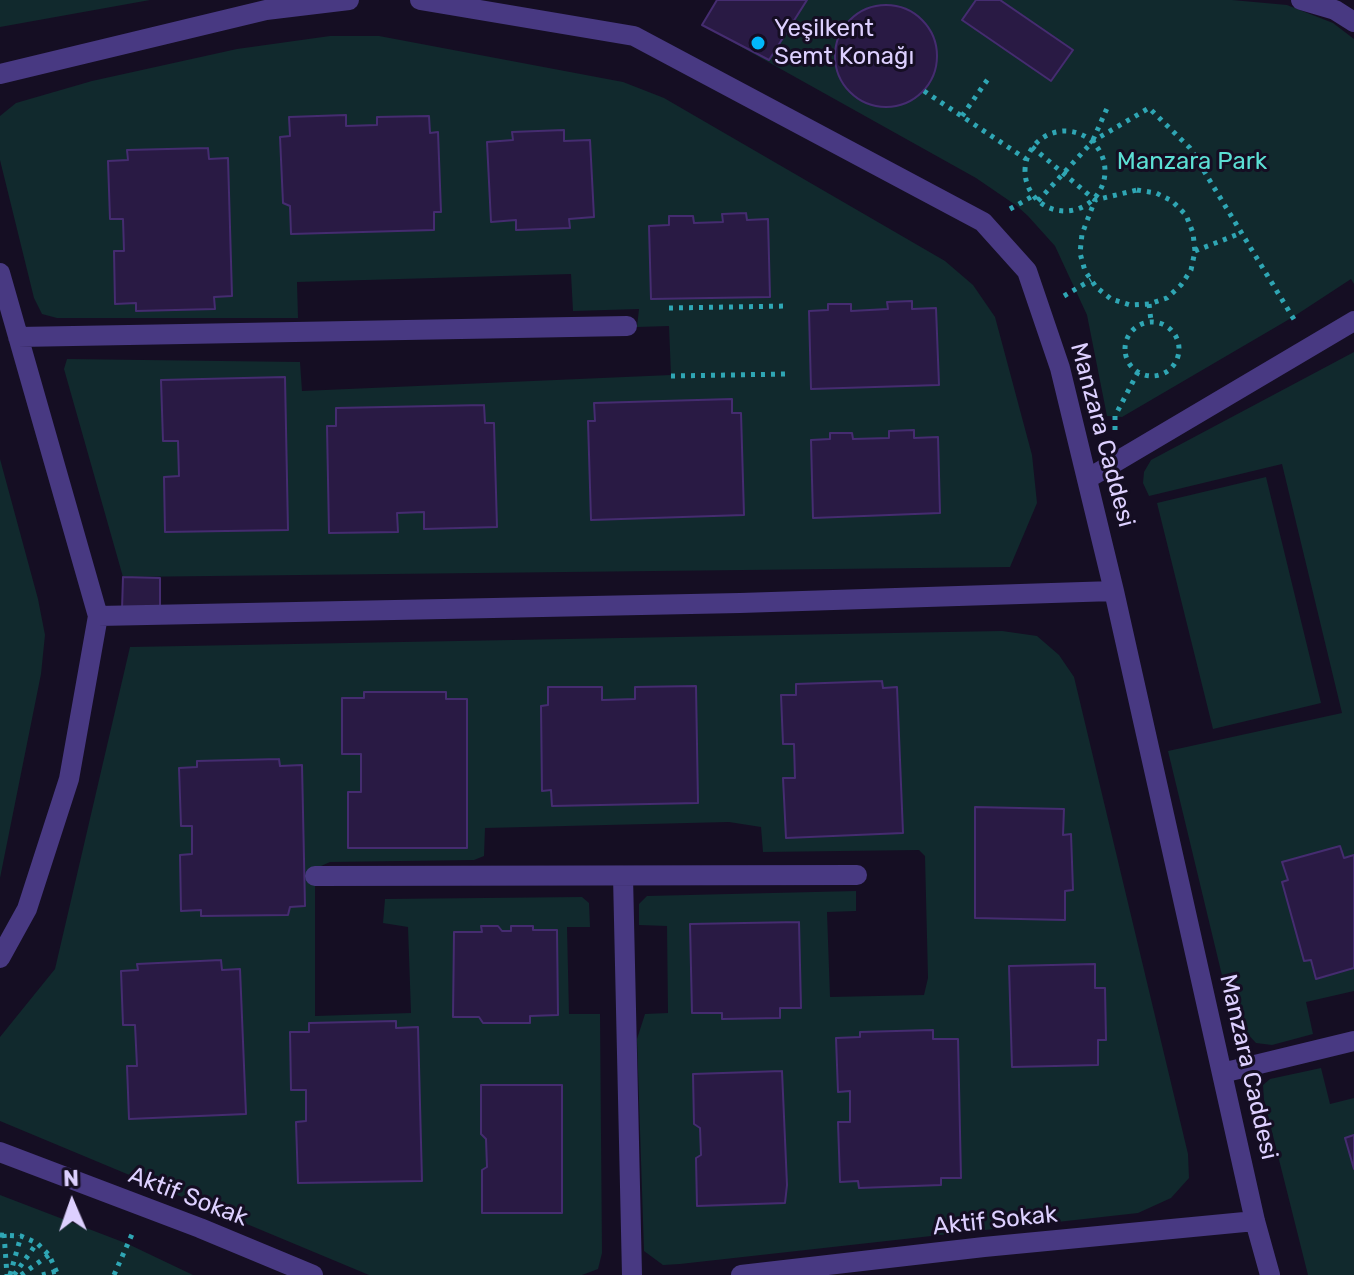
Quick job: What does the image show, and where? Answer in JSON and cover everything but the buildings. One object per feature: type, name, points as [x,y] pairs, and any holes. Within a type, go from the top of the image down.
[{"type":"street","points":[[0,74],[266,10],[349,0]]},
{"type":"street","name":"Manzara Caddesi","points":[[420,0],[634,36],[983,222],[1027,271],[1060,368],[1087,479],[1255,1221],[1270,1275]]},
{"type":"street","points":[[1301,0],[1335,10],[1354,22]]},
{"type":"street","points":[[0,273],[98,616],[69,779],[27,909],[0,958]]},
{"type":"street","points":[[1087,479],[1354,321]]},
{"type":"street","points":[[18,337],[627,326]]},
{"type":"street","points":[[98,616],[694,604],[1114,591]]},
{"type":"street","points":[[315,876],[857,875]]},
{"type":"street","points":[[623,876],[632,1275]]},
{"type":"street","points":[[1222,1073],[1354,1041]]},
{"type":"street","name":"Aktif Sokak","points":[[0,1152],[200,1228],[313,1275]]},
{"type":"street","name":"Aktif Sokak","points":[[741,1275],[812,1272],[984,1247],[1255,1221]]},
{"type":"path","points":[[962,116],[988,79]]},
{"type":"path","points":[[924,91],[1026,159]]},
{"type":"path","points":[[1093,141],[1108,106]]},
{"type":"path","points":[[1017,206],[1036,198],[1093,141],[1149,108],[1190,148],[1310,346]]},
{"type":"path","points":[[1032,147],[1026,159],[1027,184],[1036,198],[1055,210],[1075,210],[1095,200],[1137,190],[1156,193],[1172,201],[1186,215],[1193,233],[1195,251],[1191,270],[1181,285],[1167,298],[1149,304],[1130,305],[1111,299],[1096,287],[1085,271],[1080,253],[1082,234],[1095,200],[1104,183],[1103,157],[1093,141],[1075,131],[1063,130],[1040,139],[1032,147]]},
{"type":"path","points":[[1032,147],[1095,200]]},
{"type":"path","points":[[1195,251],[1241,233]]},
{"type":"path","points":[[1149,304],[1151,321]]},
{"type":"path","points":[[669,308],[788,306]]},
{"type":"path","points":[[1151,321],[1169,327],[1179,342],[1177,361],[1164,374],[1154,376],[1138,372],[1127,359],[1125,342],[1135,327],[1151,321]]},
{"type":"path","points":[[1115,462],[1115,416],[1138,372]]},
{"type":"path","points":[[671,376],[787,374]]},
{"type":"path","points":[[8,1275],[2,1234],[21,1236],[37,1243],[49,1255],[57,1273],[42,1275]]},
{"type":"path","points":[[8,1275],[21,1236]]},
{"type":"path","points":[[8,1275],[37,1243]]},
{"type":"path","points":[[114,1275],[128,1244]]},
{"type":"path","points":[[21,1275],[49,1255]]},
{"type":"path","points":[[0,1268],[8,1275]]},
{"type":"green space","points":[[0,0],[150,0],[0,27]]},
{"type":"green space","name":"Manzara Park","points":[[717,0],[1232,0],[1287,5],[1333,23],[1354,39],[1354,284],[1351,279],[1293,317],[1122,417],[1107,416],[1087,315],[1055,246],[1028,216],[976,178],[702,25]]},
{"type":"green space","points":[[330,36],[379,36],[623,82],[664,98],[945,261],[973,285],[995,317],[1032,455],[1037,503],[1010,567],[123,577],[64,369],[67,359],[300,362],[302,391],[671,375],[669,326],[637,327],[639,309],[573,311],[571,274],[297,282],[298,318],[57,318],[42,314],[34,298],[0,160],[0,116],[16,103],[92,81],[237,49]]},
{"type":"green space","points":[[1354,352],[1354,991],[1306,1002],[1313,1034],[1272,1045],[1256,1043],[1232,1017],[1168,751],[1342,713],[1282,464],[1149,496],[1143,483],[1144,472],[1151,460]]},
{"type":"green space","points":[[0,459],[45,635],[41,674],[0,878]]},
{"type":"green space","points":[[1266,477],[1321,703],[1213,729],[1157,503]]},
{"type":"green space","points":[[1002,631],[1037,636],[1059,655],[1074,677],[1188,1154],[1189,1178],[1171,1198],[1138,1213],[680,1264],[663,1265],[644,1251],[637,1039],[645,1014],[668,1013],[667,926],[639,925],[639,904],[647,896],[856,891],[856,911],[827,912],[830,997],[924,995],[928,978],[925,856],[919,850],[763,852],[761,827],[729,822],[485,828],[484,856],[474,860],[330,862],[321,866],[315,876],[315,1016],[411,1013],[408,927],[383,923],[385,899],[582,897],[589,903],[590,927],[567,927],[569,1014],[600,1014],[602,1253],[598,1269],[582,1275],[369,1275],[0,1121],[0,1037],[55,969],[130,647]]},
{"type":"green space","points":[[1321,1068],[1330,1104],[1354,1098],[1354,1275],[1308,1275],[1264,1100],[1263,1085],[1270,1079]]},
{"type":"green space","points":[[0,1195],[128,1244],[193,1275],[0,1275]]},
{"type":"place","name":"Yeşilkent Semt Konağı","points":[[758,43]]}]
